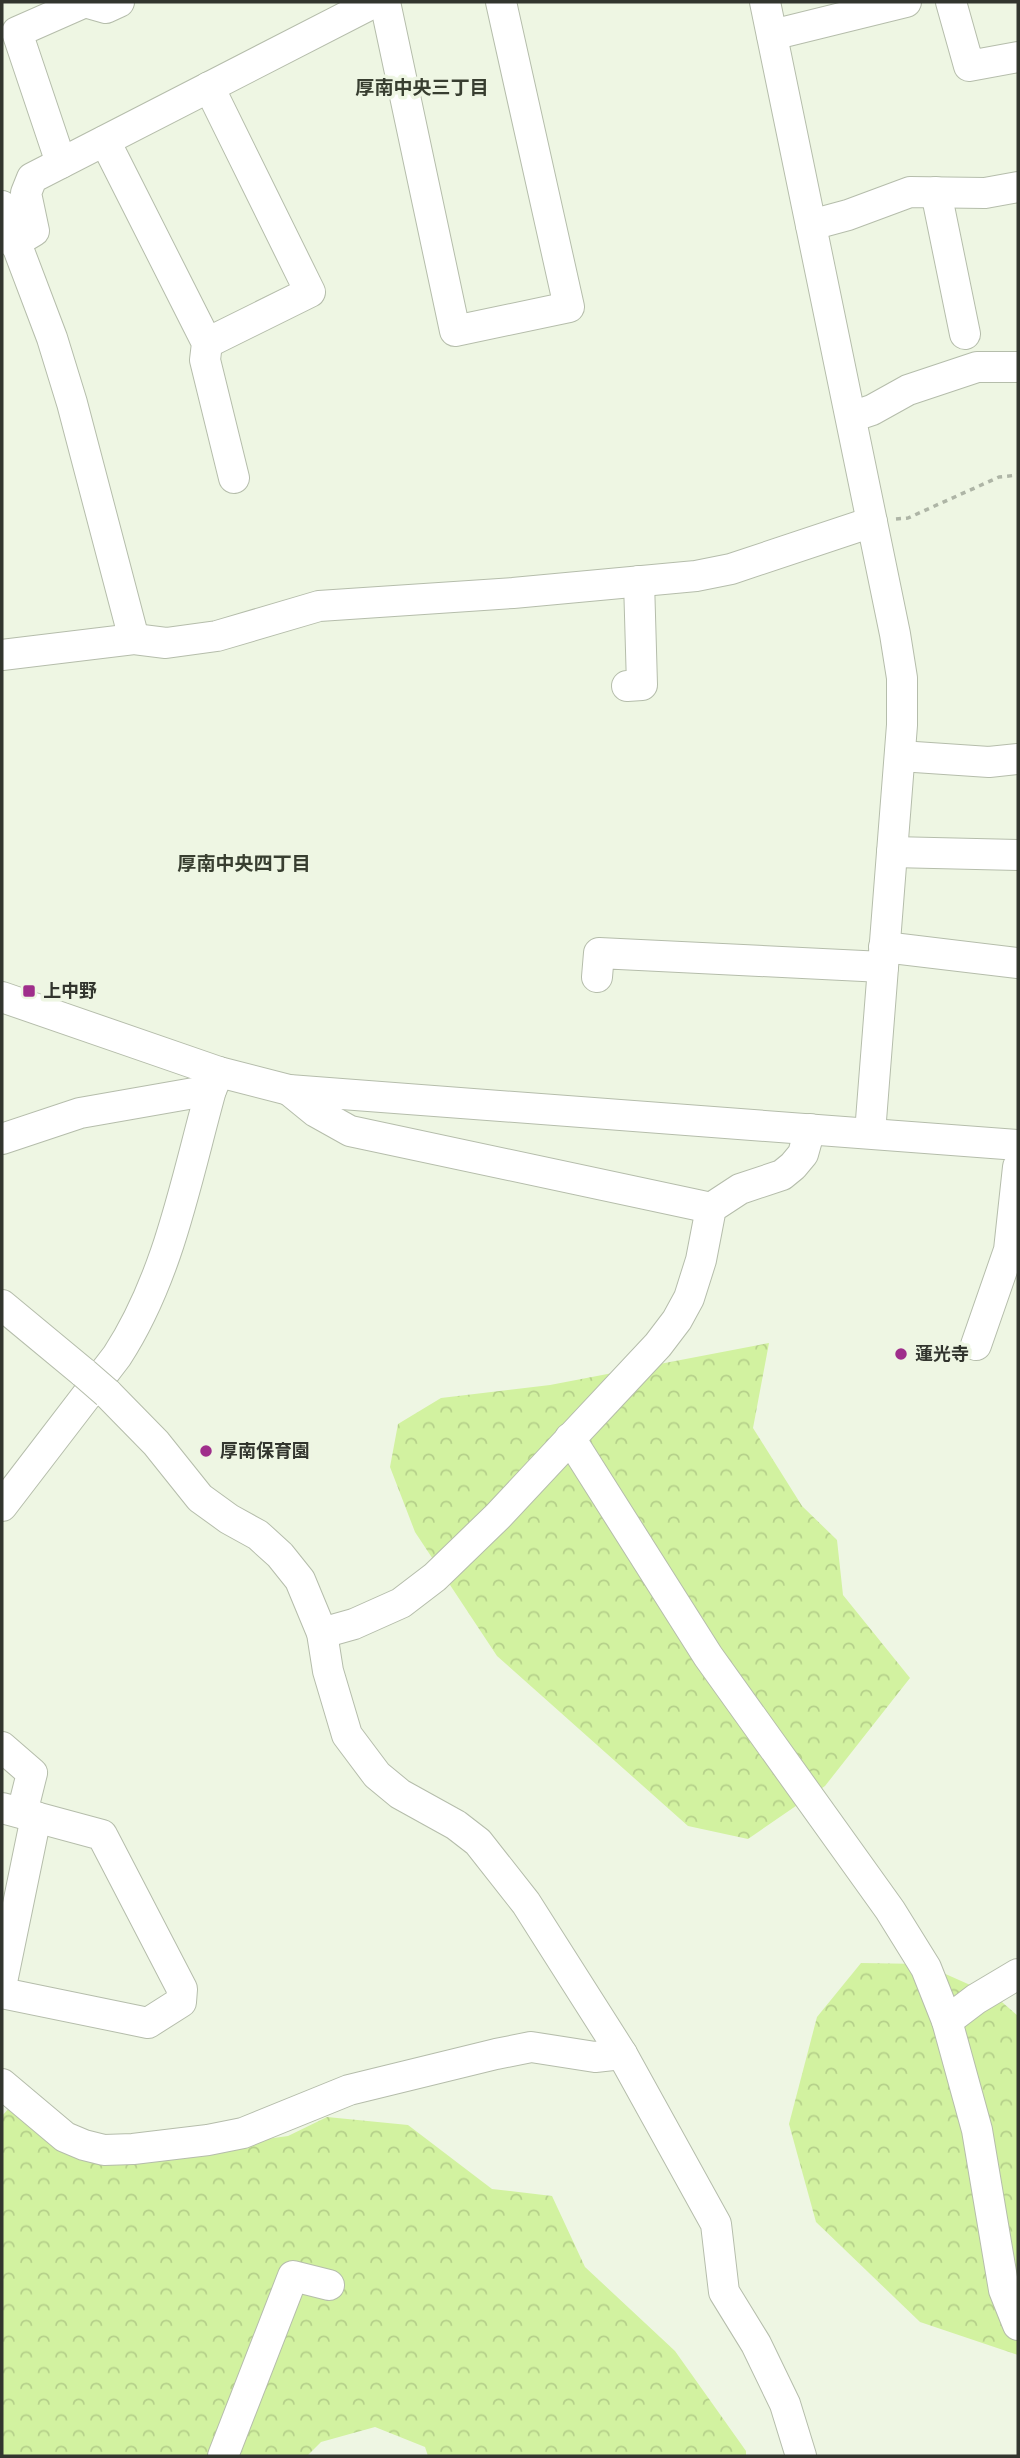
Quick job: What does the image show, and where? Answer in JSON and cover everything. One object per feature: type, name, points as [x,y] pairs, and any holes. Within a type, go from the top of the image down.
[{"type":"street","points":[[61,163],[17,32],[85,2],[106,8],[118,2]]},
{"type":"street","points":[[14,243],[34,230],[26,193],[32,178],[375,2]]},
{"type":"street","points":[[385,2],[455,331],[569,307],[501,2]]},
{"type":"street","points":[[765,2],[902,678],[900,756],[870,1133]]},
{"type":"street","points":[[772,35],[906,2]]},
{"type":"street","points":[[951,2],[969,66],[1018,57]]},
{"type":"street","points":[[207,343],[310,292],[209,87]]},
{"type":"street","points":[[105,141],[207,343],[205,360],[234,478]]},
{"type":"street","points":[[811,225],[848,215],[910,192],[985,193],[1018,187]]},
{"type":"street","points":[[936,192],[965,334]]},
{"type":"street","points":[[2,206],[52,338],[72,403],[134,639]]},
{"type":"street","points":[[851,417],[872,410],[908,390],[977,367],[1018,367]]},
{"type":"street","points":[[2,655],[134,639],[166,643],[217,636],[319,606],[513,593],[696,576],[731,569],[872,522]]},
{"type":"street","points":[[627,686],[642,685],[639,581]]},
{"type":"street","points":[[900,756],[989,762],[1018,760]]},
{"type":"street","points":[[892,852],[1018,855]]},
{"type":"street","points":[[597,977],[600,953],[884,957],[1018,963]]},
{"type":"street","points":[[2,998],[215,1081],[289,1090],[1018,1145]]},
{"type":"street","points":[[2,1139],[80,1113],[215,1081]]},
{"type":"street","points":[[2,1506],[133,1332],[163,1264],[215,1081]]},
{"type":"street","points":[[289,1090],[316,1112],[350,1131],[711,1208]]},
{"type":"street","points":[[322,1633],[401,1603],[435,1577],[498,1516],[658,1345],[677,1320],[697,1276],[711,1208],[740,1189],[782,1175],[803,1154],[810,1129]]},
{"type":"street","points":[[976,1346],[1009,1250],[1018,1167]]},
{"type":"street","points":[[2,1305],[107,1392],[156,1443],[201,1498],[229,1519],[258,1535],[280,1555],[299,1580],[322,1633],[328,1671],[347,1735],[377,1775],[400,1794],[456,1825],[478,1842],[526,1903],[622,2053],[716,2224],[723,2292],[756,2344],[785,2404],[801,2456]]},
{"type":"street","points":[[570,1438],[708,1656],[890,1910],[926,1968],[947,2021],[977,2130],[1004,2290],[1018,2325]]},
{"type":"street","points":[[2,1747],[33,1773],[20,1812],[2,1982]]},
{"type":"street","points":[[2,1993],[148,2023],[181,2002],[182,1989],[102,1835],[20,1812]]},
{"type":"street","points":[[947,2021],[976,1999],[1018,1974]]},
{"type":"street","points":[[2,2084],[65,2137],[104,2150],[133,2149],[243,2133],[349,2090],[531,2047],[595,2057],[622,2053]]},
{"type":"street","points":[[223,2456],[293,2276],[329,2285]]},
{"type":"path","points":[[872,522],[908,518],[999,477],[1018,475]]},
{"type":"green space","points":[[769,1343],[753,1428],[802,1506],[837,1540],[843,1595],[910,1678],[825,1786],[748,1839],[688,1826],[497,1656],[415,1532],[390,1467],[398,1424],[441,1398],[550,1385]]},
{"type":"green space","points":[[861,1963],[923,1964],[995,1996],[1018,2016],[1018,2355],[920,2322],[816,2222],[789,2124],[817,2017]]},
{"type":"green space","points":[[17,2099],[54,2134],[239,2143],[288,2136],[327,2117],[408,2125],[492,2189],[552,2196],[585,2267],[675,2351],[746,2451],[746,2456],[428,2456],[425,2447],[375,2427],[321,2442],[307,2456],[2,2456],[2,2116]]},
{"type":"place","name":"上中野","points":[[29,991]]},
{"type":"place","name":"蓮光寺","points":[[901,1354]]},
{"type":"place","name":"厚南保育園","points":[[206,1451]]},
{"type":"district","name":"厚南中央三丁目","points":[[422,87]]},
{"type":"district","name":"厚南中央四丁目","points":[[244,863]]}]
